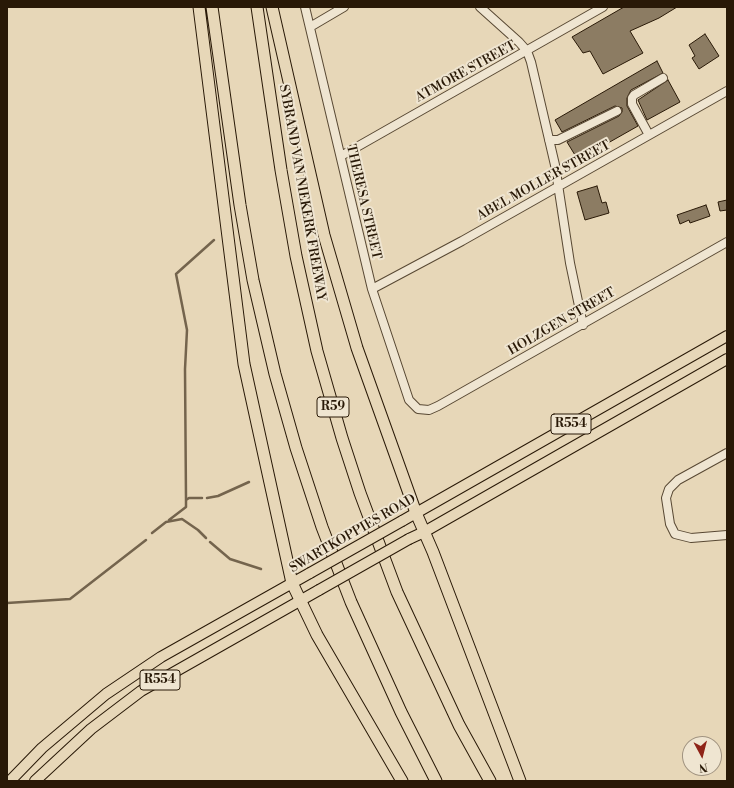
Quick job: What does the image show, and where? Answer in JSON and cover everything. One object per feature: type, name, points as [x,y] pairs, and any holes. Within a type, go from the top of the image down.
[{"type":"highway","points":[[199,7],[244,364],[292,583],[317,635],[402,781]]},
{"type":"highway","points":[[212,7],[240,205],[252,275],[275,374],[294,441],[322,527],[351,602],[400,712],[436,781]]},
{"type":"highway","name":"SYBRAND VAN NIEKERK FREEWAY","points":[[257,7],[281,170],[296,256],[318,351],[342,438],[360,493],[397,592],[456,719],[490,781]]},
{"type":"highway","points":[[272,7],[319,215],[357,348],[416,513],[520,781]]},
{"type":"main road","name":"SWARTKOPPIES ROAD","points":[[10,781],[48,743],[106,694],[161,658],[727,336]]},
{"type":"main road","name":"R554","points":[[35,781],[91,729],[141,691],[727,359]]},
{"type":"street","name":"THERESA STREET","points":[[305,7],[372,289],[409,400]]},
{"type":"street","points":[[310,27],[344,7]]},
{"type":"street","points":[[480,7],[527,51],[535,76],[549,140],[583,325]]},
{"type":"street","name":"ATMORE STREET","points":[[340,156],[603,7]]},
{"type":"street","points":[[649,135],[632,104],[632,98],[634,95],[663,78]]},
{"type":"street","name":"ABEL MOLLER STREET","points":[[372,289],[462,241],[727,91]]},
{"type":"street","points":[[549,140],[558,140],[617,111]]},
{"type":"street","name":"HOLZGEN STREET","points":[[409,400],[418,409],[429,410],[583,325],[727,242]]},
{"type":"street","points":[[727,453],[674,482],[667,493],[666,508],[671,530],[675,534],[691,538],[727,535]]},
{"type":"building","points":[[624,7],[677,7],[659,18],[630,31],[643,53],[603,74],[590,51],[583,53],[572,37]]},
{"type":"building","points":[[705,34],[719,56],[699,69],[692,58],[695,56],[689,45]]},
{"type":"building","points":[[657,61],[663,73],[631,90],[627,98],[627,106],[638,126],[578,160],[567,142],[619,116],[622,112],[622,108],[615,106],[562,132],[555,120]]},
{"type":"building","points":[[668,80],[680,102],[647,120],[638,100]]},
{"type":"building","points":[[597,186],[602,203],[606,202],[609,213],[585,220],[577,192]]},
{"type":"building","points":[[727,200],[727,210],[720,211],[718,202]]},
{"type":"building","points":[[706,205],[710,216],[690,223],[689,220],[680,224],[677,215]]},
{"type":"waterway","points":[[186,500],[185,369],[187,330],[176,274],[214,240]]},
{"type":"waterway","points":[[207,498],[218,496],[249,482]]},
{"type":"waterway","points":[[169,520],[186,507],[186,500],[189,498],[202,498]]},
{"type":"waterway","points":[[152,533],[166,522],[182,519],[198,530],[206,538]]},
{"type":"waterway","points":[[7,603],[70,599],[146,540]]},
{"type":"waterway","points":[[210,542],[230,559],[261,569]]}]
